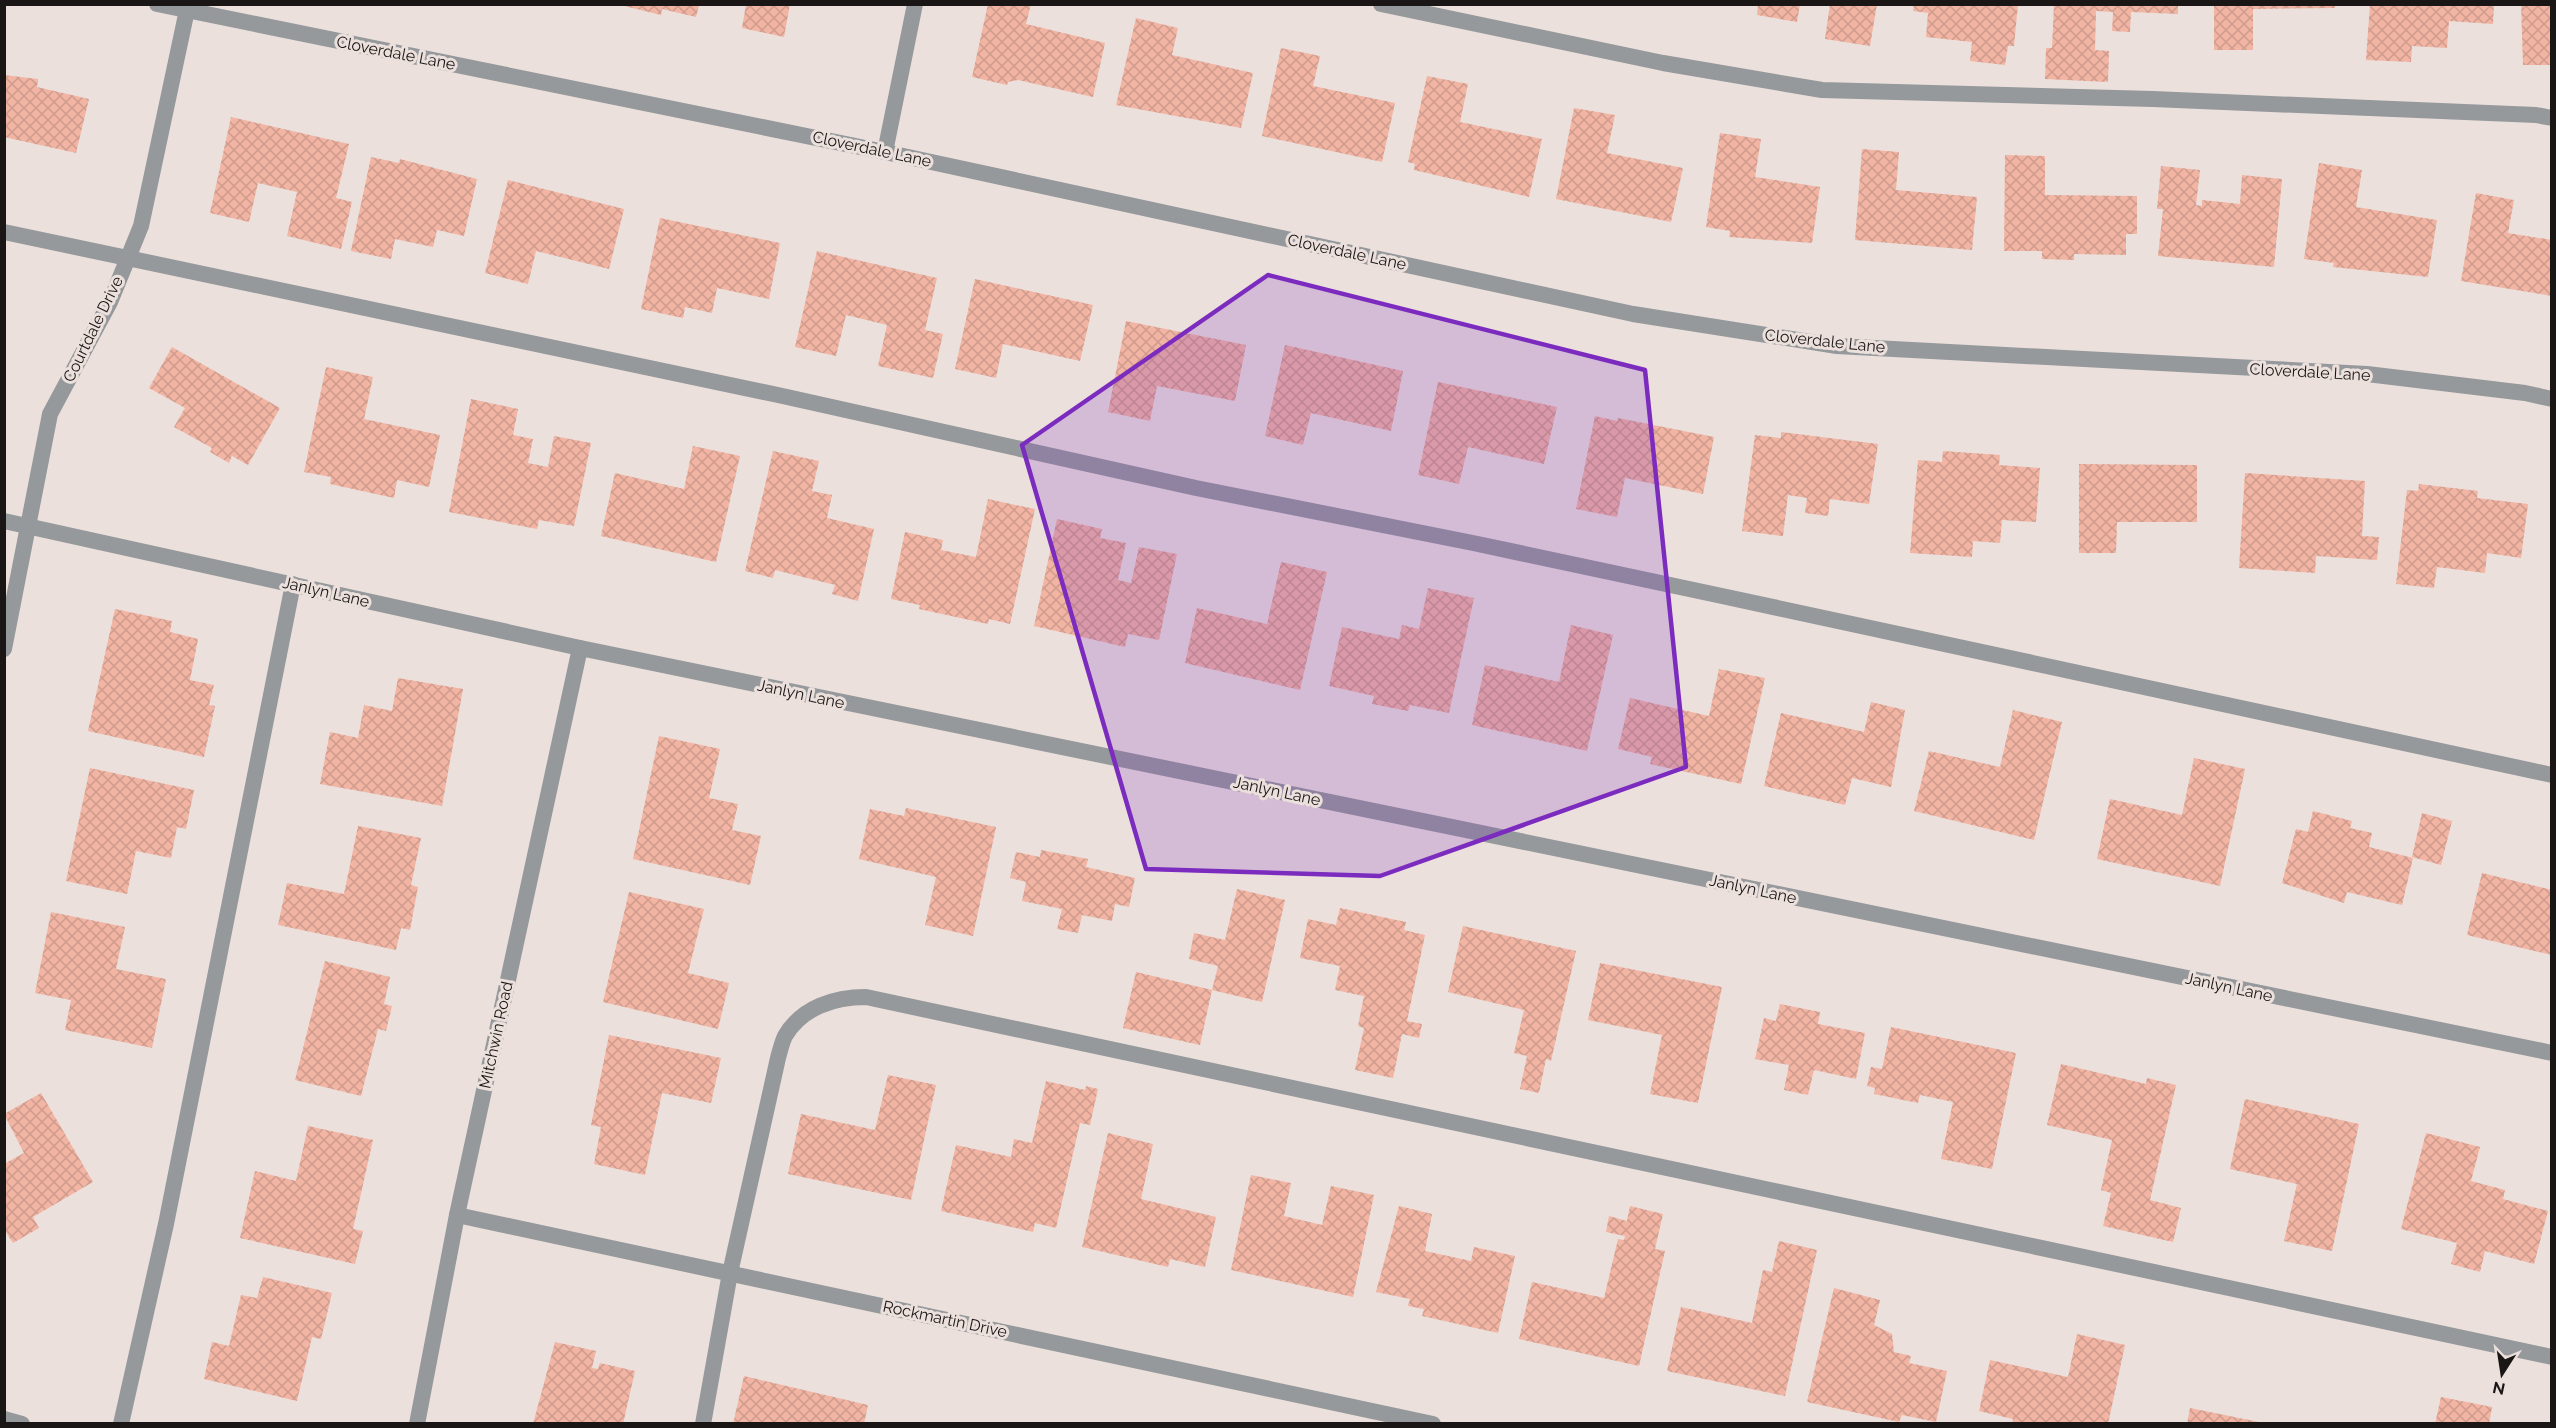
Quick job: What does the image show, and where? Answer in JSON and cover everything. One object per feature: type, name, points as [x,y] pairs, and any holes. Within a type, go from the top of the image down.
[{"type":"street","name":"Cloverdale Lane","points":[[157,4],[885,152],[1633,314],[1837,346],[2367,374],[2525,393],[2552,399]]},
{"type":"street","points":[[885,152],[915,4]]},
{"type":"street","points":[[1381,4],[1663,63],[1822,90],[2152,99],[2536,114],[2552,118]]},
{"type":"street","name":"Courtdale Drive","points":[[4,649],[50,414],[110,302],[141,226],[188,10]]},
{"type":"street","points":[[4,232],[127,260],[778,395],[1196,488],[1473,543],[2552,775]]},
{"type":"street","name":"Janlyn Lane","points":[[4,521],[580,648],[2552,1053]]},
{"type":"street","points":[[121,1424],[166,1224],[293,584]]},
{"type":"street","name":"Mitchwin Road","points":[[417,1424],[457,1215],[580,648]]},
{"type":"street","points":[[703,1424],[730,1274],[778,1058],[785,1036],[800,1018],[821,1004],[845,997],[866,997],[2552,1357]]},
{"type":"street","name":"Rockmartin Drive","points":[[457,1215],[1433,1424]]},
{"type":"street","points":[[4,1419],[22,1424]]},
{"type":"highlighted area","points":[[1268,275],[1645,370],[1686,767],[1380,876],[1146,869],[1022,445]]},
{"type":"building","points":[[746,4],[790,4],[784,37],[742,28]]},
{"type":"building","points":[[988,4],[1031,4],[1026,24],[1105,43],[1093,97],[1018,80],[1008,82],[1007,85],[972,77]]},
{"type":"building","points":[[1758,4],[1800,4],[1797,22],[1757,15]]},
{"type":"building","points":[[1830,4],[1877,4],[1870,46],[1825,39]]},
{"type":"building","points":[[1914,4],[2018,4],[2014,46],[2008,46],[2005,65],[1970,61],[1972,42],[1926,37],[1928,13],[1913,11]]},
{"type":"building","points":[[2054,4],[2178,4],[2178,14],[2131,12],[2130,32],[2112,31],[2113,12],[2096,11],[2095,50],[2109,51],[2108,82],[2045,79],[2046,48],[2052,48]]},
{"type":"building","points":[[2214,4],[2334,4],[2335,8],[2253,9],[2253,50],[2214,50]]},
{"type":"building","points":[[2370,4],[2494,4],[2493,24],[2449,21],[2447,48],[2412,46],[2411,62],[2366,60]]},
{"type":"building","points":[[2521,4],[2552,4],[2552,65],[2523,65]]},
{"type":"building","points":[[620,5],[699,5],[696,17],[662,9],[661,15]]},
{"type":"building","points":[[1136,18],[1178,28],[1172,55],[1253,73],[1241,128],[1116,105]]},
{"type":"building","points":[[1281,48],[1320,56],[1313,86],[1395,103],[1382,162],[1262,136]]},
{"type":"building","points":[[4,75],[38,79],[37,87],[89,99],[76,153],[4,137]]},
{"type":"building","points":[[1427,76],[1468,84],[1460,122],[1542,139],[1529,197],[1414,170],[1415,164],[1408,162]]},
{"type":"building","points":[[1574,108],[1615,115],[1607,153],[1683,168],[1671,222],[1556,199]]},
{"type":"building","points":[[231,117],[349,144],[336,198],[352,202],[341,249],[287,236],[297,192],[258,183],[249,222],[210,213]]},
{"type":"building","points":[[1720,133],[1761,139],[1755,177],[1820,187],[1812,243],[1729,237],[1730,231],[1706,227]]},
{"type":"building","points":[[1862,149],[1899,152],[1896,190],[1977,197],[1972,250],[1855,240]]},
{"type":"building","points":[[2005,155],[2045,156],[2045,195],[2137,196],[2137,234],[2126,234],[2126,255],[2074,254],[2074,260],[2042,259],[2042,251],[2004,251]]},
{"type":"building","points":[[371,157],[399,163],[400,159],[477,179],[464,236],[437,230],[433,247],[395,239],[391,259],[351,251]]},
{"type":"building","points":[[2319,163],[2362,170],[2356,207],[2437,220],[2428,277],[2333,267],[2334,263],[2304,259]]},
{"type":"building","points":[[2161,166],[2200,170],[2196,205],[2202,206],[2202,200],[2240,204],[2242,175],[2282,179],[2274,267],[2158,256],[2163,209],[2157,209]]},
{"type":"building","points":[[508,180],[624,209],[609,269],[536,251],[528,284],[485,273]]},
{"type":"building","points":[[2476,193],[2514,200],[2508,233],[2552,240],[2552,296],[2461,281]]},
{"type":"building","points":[[660,218],[780,243],[769,299],[717,288],[712,313],[685,307],[683,318],[641,309]]},
{"type":"building","points":[[817,251],[937,278],[925,330],[943,334],[933,378],[878,366],[887,325],[846,315],[836,356],[795,347]]},
{"type":"building","points":[[975,279],[1093,305],[1080,361],[1003,344],[996,378],[955,369]]},
{"type":"building","points":[[1126,321],[1246,345],[1235,401],[1157,386],[1150,421],[1108,412]]},
{"type":"building","points":[[1285,345],[1403,371],[1391,431],[1311,413],[1303,445],[1265,436]]},
{"type":"building","points":[[172,347],[280,408],[248,465],[232,456],[229,463],[210,452],[212,448],[174,427],[185,408],[149,388]]},
{"type":"building","points":[[326,367],[373,377],[364,419],[440,435],[429,487],[397,480],[394,498],[330,484],[331,477],[304,472]]},
{"type":"building","points":[[1438,382],[1557,407],[1544,464],[1468,447],[1459,484],[1418,475]]},
{"type":"building","points":[[471,399],[518,409],[513,435],[533,439],[528,463],[548,467],[554,436],[591,443],[574,526],[539,520],[537,529],[449,512]]},
{"type":"building","points":[[1595,416],[1617,421],[1618,418],[1714,437],[1703,494],[1625,478],[1617,517],[1576,509]]},
{"type":"building","points":[[1781,432],[1878,444],[1869,504],[1830,499],[1828,516],[1805,513],[1807,498],[1788,495],[1783,536],[1742,531],[1755,435],[1781,438]]},
{"type":"building","points":[[693,446],[740,456],[716,562],[601,536],[615,473],[684,489]]},
{"type":"building","points":[[773,451],[819,461],[812,491],[832,495],[827,518],[874,529],[858,601],[832,594],[835,585],[775,570],[773,578],[745,571]]},
{"type":"building","points":[[1943,451],[2000,455],[1999,465],[2040,468],[2036,522],[2002,520],[2000,543],[1973,541],[1972,557],[1910,553],[1918,460],[1942,462]]},
{"type":"building","points":[[2079,464],[2197,465],[2197,522],[2117,522],[2116,553],[2079,553]]},
{"type":"building","points":[[2245,473],[2365,481],[2362,536],[2379,537],[2377,560],[2316,556],[2315,573],[2239,568]]},
{"type":"building","points":[[2419,484],[2478,491],[2477,498],[2528,504],[2521,558],[2487,553],[2485,573],[2437,567],[2434,588],[2396,584],[2407,490],[2418,491]]},
{"type":"building","points":[[988,499],[1035,509],[1010,624],[989,619],[988,624],[919,609],[920,605],[891,599],[905,532],[943,540],[941,550],[976,557]]},
{"type":"building","points":[[1057,519],[1102,529],[1100,538],[1126,543],[1118,580],[1131,583],[1139,547],[1177,554],[1159,640],[1128,634],[1125,647],[1034,626]]},
{"type":"building","points":[[1281,562],[1327,572],[1300,690],[1185,663],[1197,608],[1267,624]]},
{"type":"building","points":[[1428,588],[1474,598],[1449,713],[1410,705],[1408,711],[1372,704],[1374,696],[1329,686],[1342,627],[1399,639],[1402,625],[1419,629]]},
{"type":"building","points":[[115,609],[172,621],[170,632],[198,639],[190,680],[214,685],[209,705],[215,706],[204,757],[88,731]]},
{"type":"building","points":[[1571,625],[1613,635],[1587,751],[1472,725],[1485,665],[1559,682]]},
{"type":"building","points":[[1719,669],[1765,678],[1741,784],[1650,764],[1652,757],[1618,749],[1630,698],[1709,716]]},
{"type":"building","points":[[398,678],[463,689],[442,806],[320,784],[330,732],[358,738],[364,705],[392,711]]},
{"type":"building","points":[[1871,702],[1905,710],[1891,787],[1852,778],[1845,805],[1764,786],[1781,713],[1864,732]]},
{"type":"building","points":[[2013,710],[2062,722],[2034,840],[1914,811],[1929,751],[2000,767]]},
{"type":"building","points":[[659,736],[720,749],[709,798],[738,804],[732,830],[761,836],[750,885],[633,859]]},
{"type":"building","points":[[2194,758],[2245,769],[2220,886],[2097,859],[2110,799],[2182,815]]},
{"type":"building","points":[[90,768],[194,790],[186,829],[177,827],[171,858],[136,851],[127,894],[66,881]]},
{"type":"building","points":[[906,808],[996,827],[973,936],[925,925],[936,877],[859,859],[870,809],[904,816]]},
{"type":"building","points":[[2313,811],[2352,821],[2350,828],[2372,833],[2369,847],[2413,858],[2402,905],[2347,892],[2344,903],[2282,883],[2296,829],[2308,832]]},
{"type":"building","points":[[2422,813],[2452,821],[2441,865],[2412,857]]},
{"type":"building","points":[[358,826],[421,838],[411,885],[418,887],[410,930],[401,928],[396,950],[278,925],[287,883],[344,894]]},
{"type":"building","points":[[1041,850],[1088,859],[1086,867],[1135,878],[1129,907],[1115,904],[1112,921],[1082,915],[1078,933],[1057,929],[1062,909],[1022,901],[1026,882],[1010,878],[1016,852],[1040,857]]},
{"type":"building","points":[[2482,873],[2552,890],[2552,955],[2467,935]]},
{"type":"building","points":[[1237,889],[1285,900],[1262,1002],[1212,990],[1218,966],[1189,959],[1194,933],[1225,940]]},
{"type":"building","points":[[629,892],[704,909],[688,973],[729,983],[718,1029],[603,1002]]},
{"type":"building","points":[[1340,908],[1406,922],[1404,930],[1425,935],[1407,1021],[1422,1024],[1419,1038],[1402,1034],[1393,1078],[1355,1070],[1364,1028],[1358,1026],[1364,996],[1335,990],[1340,966],[1300,958],[1308,919],[1336,925]]},
{"type":"building","points":[[51,912],[125,927],[116,969],[166,979],[152,1048],[65,1030],[71,1000],[35,993]]},
{"type":"building","points":[[1463,926],[1576,951],[1551,1061],[1546,1059],[1539,1093],[1520,1089],[1527,1056],[1514,1053],[1524,1010],[1448,992]]},
{"type":"building","points":[[325,961],[390,977],[384,1004],[392,1006],[386,1031],[378,1029],[361,1096],[295,1080]]},
{"type":"building","points":[[1600,963],[1722,987],[1698,1103],[1650,1094],[1662,1035],[1588,1020]]},
{"type":"building","points":[[1136,972],[1212,990],[1200,1045],[1123,1028]]},
{"type":"building","points":[[1780,1004],[1820,1012],[1818,1024],[1865,1033],[1856,1079],[1814,1070],[1808,1095],[1784,1090],[1789,1065],[1755,1059],[1764,1018],[1776,1021]]},
{"type":"building","points":[[1891,1027],[2016,1053],[1992,1169],[1941,1159],[1953,1102],[1920,1095],[1918,1103],[1874,1094],[1875,1088],[1867,1086],[1871,1067],[1882,1069]]},
{"type":"building","points":[[609,1035],[721,1058],[711,1103],[662,1093],[645,1175],[594,1164],[601,1127],[591,1125]]},
{"type":"building","points":[[2061,1064],[2146,1084],[2147,1078],[2176,1085],[2150,1200],[2181,1208],[2173,1242],[2103,1226],[2111,1193],[2101,1190],[2112,1140],[2047,1125]]},
{"type":"building","points":[[888,1075],[936,1085],[911,1200],[788,1174],[801,1114],[875,1130]]},
{"type":"building","points":[[1046,1081],[1085,1090],[1086,1086],[1098,1089],[1090,1125],[1080,1123],[1056,1228],[1035,1223],[1033,1232],[941,1211],[956,1145],[1011,1157],[1014,1139],[1032,1143]]},
{"type":"building","points":[[41,1093],[93,1182],[33,1217],[39,1228],[13,1243],[4,1229],[4,1164],[24,1153],[4,1114]]},
{"type":"building","points":[[2245,1099],[2359,1124],[2332,1251],[2284,1241],[2297,1184],[2230,1169]]},
{"type":"building","points":[[308,1126],[373,1140],[353,1229],[363,1231],[355,1264],[240,1238],[255,1171],[296,1181]]},
{"type":"building","points":[[1108,1133],[1153,1144],[1141,1199],[1216,1217],[1205,1267],[1170,1259],[1168,1267],[1082,1247]]},
{"type":"building","points":[[2426,1133],[2480,1147],[2471,1181],[2505,1190],[2503,1199],[2548,1211],[2534,1264],[2485,1251],[2480,1272],[2451,1264],[2457,1243],[2401,1229]]},
{"type":"building","points":[[1251,1175],[1291,1183],[1284,1216],[1322,1225],[1331,1186],[1374,1195],[1353,1297],[1231,1270]]},
{"type":"building","points":[[1399,1206],[1432,1214],[1425,1251],[1471,1261],[1474,1247],[1515,1256],[1498,1333],[1422,1316],[1424,1309],[1408,1306],[1410,1299],[1376,1292]]},
{"type":"building","points":[[1630,1206],[1663,1214],[1655,1249],[1665,1251],[1639,1366],[1519,1339],[1532,1282],[1604,1298],[1618,1239],[1624,1240],[1625,1236],[1606,1232],[1609,1216],[1627,1221]]},
{"type":"building","points":[[1779,1241],[1817,1250],[1785,1396],[1667,1371],[1681,1307],[1752,1323],[1763,1270],[1772,1272]]},
{"type":"building","points":[[263,1277],[332,1293],[321,1339],[312,1337],[297,1401],[204,1379],[212,1342],[229,1346],[241,1295],[257,1298]]},
{"type":"building","points":[[1834,1288],[1880,1300],[1874,1325],[1892,1334],[1894,1352],[1911,1356],[1909,1363],[1947,1371],[1936,1422],[1902,1415],[1899,1422],[1807,1402]]},
{"type":"building","points":[[2077,1334],[2125,1345],[2108,1424],[2012,1424],[2013,1419],[1979,1411],[1990,1360],[2068,1377]]},
{"type":"building","points":[[555,1342],[596,1351],[592,1368],[598,1369],[600,1363],[635,1371],[623,1424],[533,1424]]},
{"type":"building","points":[[744,1376],[868,1405],[864,1424],[733,1424]]},
{"type":"building","points":[[2441,1397],[2492,1407],[2489,1424],[2435,1424]]},
{"type":"building","points":[[2190,1408],[2259,1422],[2258,1424],[2187,1424]]}]
